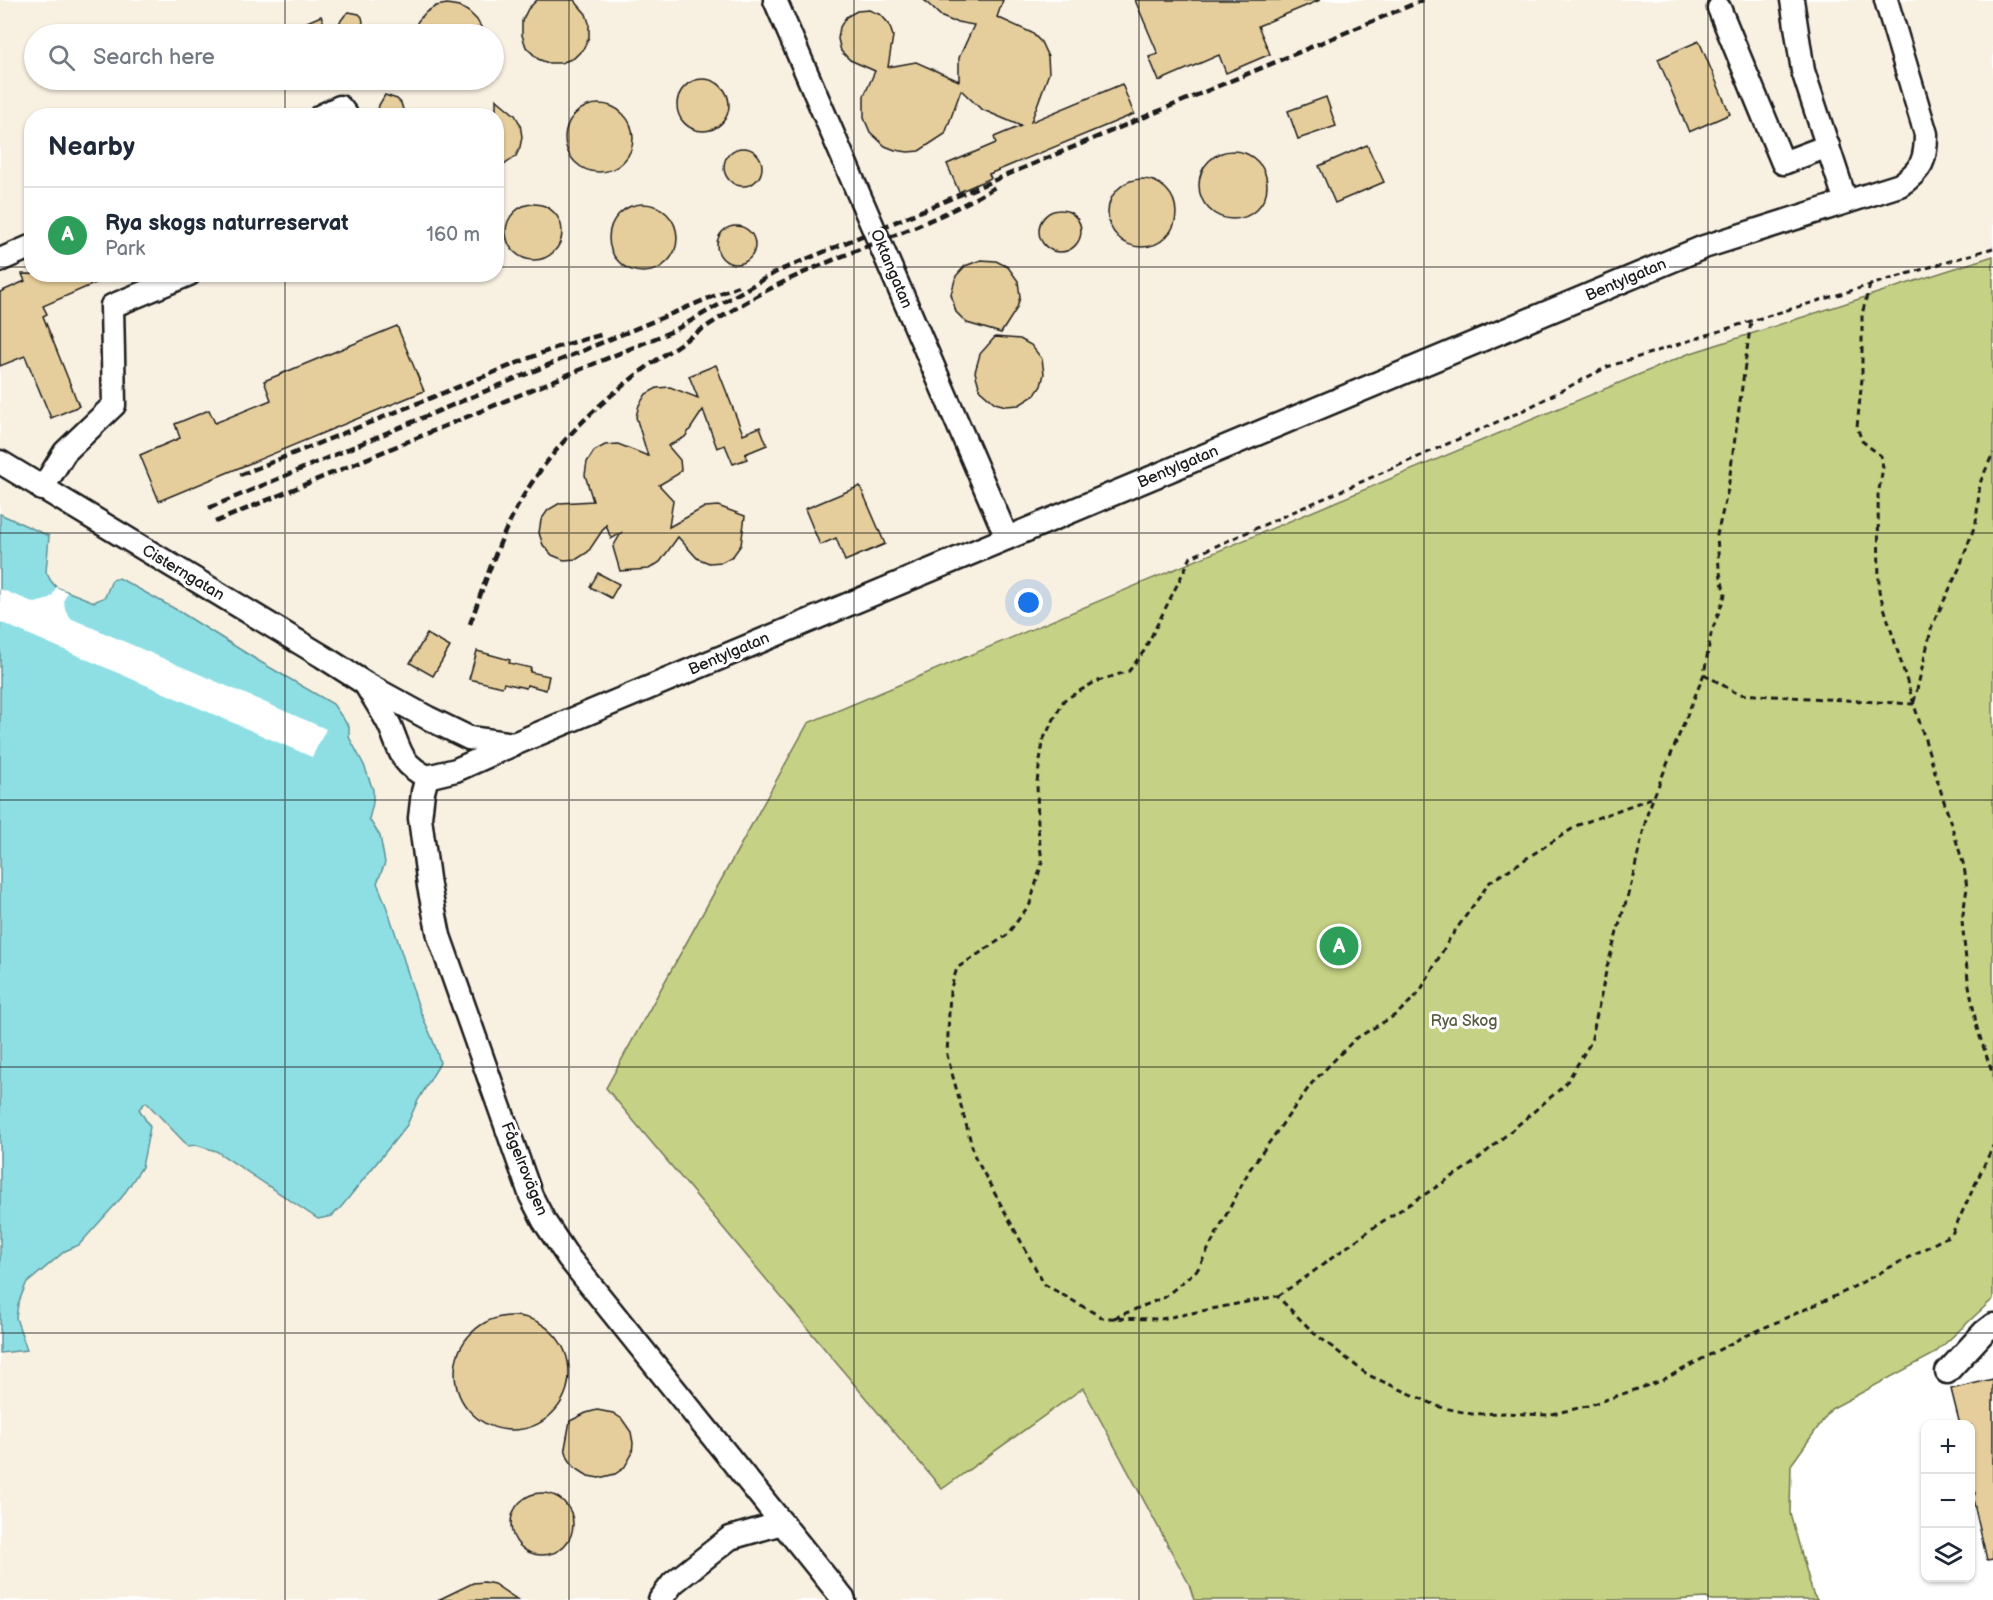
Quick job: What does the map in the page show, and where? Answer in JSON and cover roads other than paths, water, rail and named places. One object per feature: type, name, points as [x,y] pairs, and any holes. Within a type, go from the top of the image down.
[{"type":"lane","name":"Oktangatan","points":[[775,0],[1007,538]]},
{"type":"lane","points":[[1792,0],[1803,71],[1846,202]]},
{"type":"lane","name":"Bentylgatan","points":[[514,744],[1704,247],[1900,184],[1914,176],[1922,165],[1926,149],[1926,134],[1886,0]]},
{"type":"lane","points":[[1719,8],[1783,163],[1828,146]]},
{"type":"lane","points":[[0,260],[24,250]]},
{"type":"lane","points":[[42,489],[65,452],[114,405],[112,306],[170,282]]},
{"type":"lane","name":"Cisterngatan","points":[[0,462],[366,684],[469,738],[514,744]]},
{"type":"lane","name":"Cisterngatan","points":[[366,684],[389,724],[403,759],[415,771],[427,777]]},
{"type":"lane","points":[[427,777],[456,770],[514,744]]},
{"type":"lane","name":"Fågelrovägen","points":[[427,777],[420,818],[429,886],[439,936],[531,1196],[544,1221],[568,1257],[844,1600]]},
{"type":"lane","points":[[1947,1372],[1993,1325]]},
{"type":"lane","points":[[660,1600],[673,1583],[730,1538],[782,1523]]},
{"type":"water","points":[[0,514],[49,536],[46,572],[56,587],[94,602],[105,597],[112,580],[119,578],[177,610],[333,704],[349,727],[349,737],[364,765],[373,790],[369,819],[380,836],[385,863],[377,883],[440,1063],[417,1102],[407,1125],[342,1206],[332,1216],[318,1219],[216,1151],[196,1145],[188,1146],[146,1102],[139,1109],[150,1127],[142,1167],[122,1197],[79,1245],[65,1251],[26,1284],[18,1304],[16,1318],[27,1350],[0,1353]]},
{"type":"railway","points":[[215,522],[675,330],[776,272],[1423,0]]},
{"type":"railway","points":[[470,624],[501,542],[524,495],[559,446],[625,384],[698,332],[768,290],[945,213],[995,187]]},
{"type":"railway","points":[[209,508],[738,286]]},
{"type":"railway","points":[[240,475],[560,346],[604,334]]},
{"type":"place","name":"Rya skogs naturreservat","points":[[1339,946]]},
{"type":"park label","name":"Rya Skog","points":[[1464,1021]]}]
